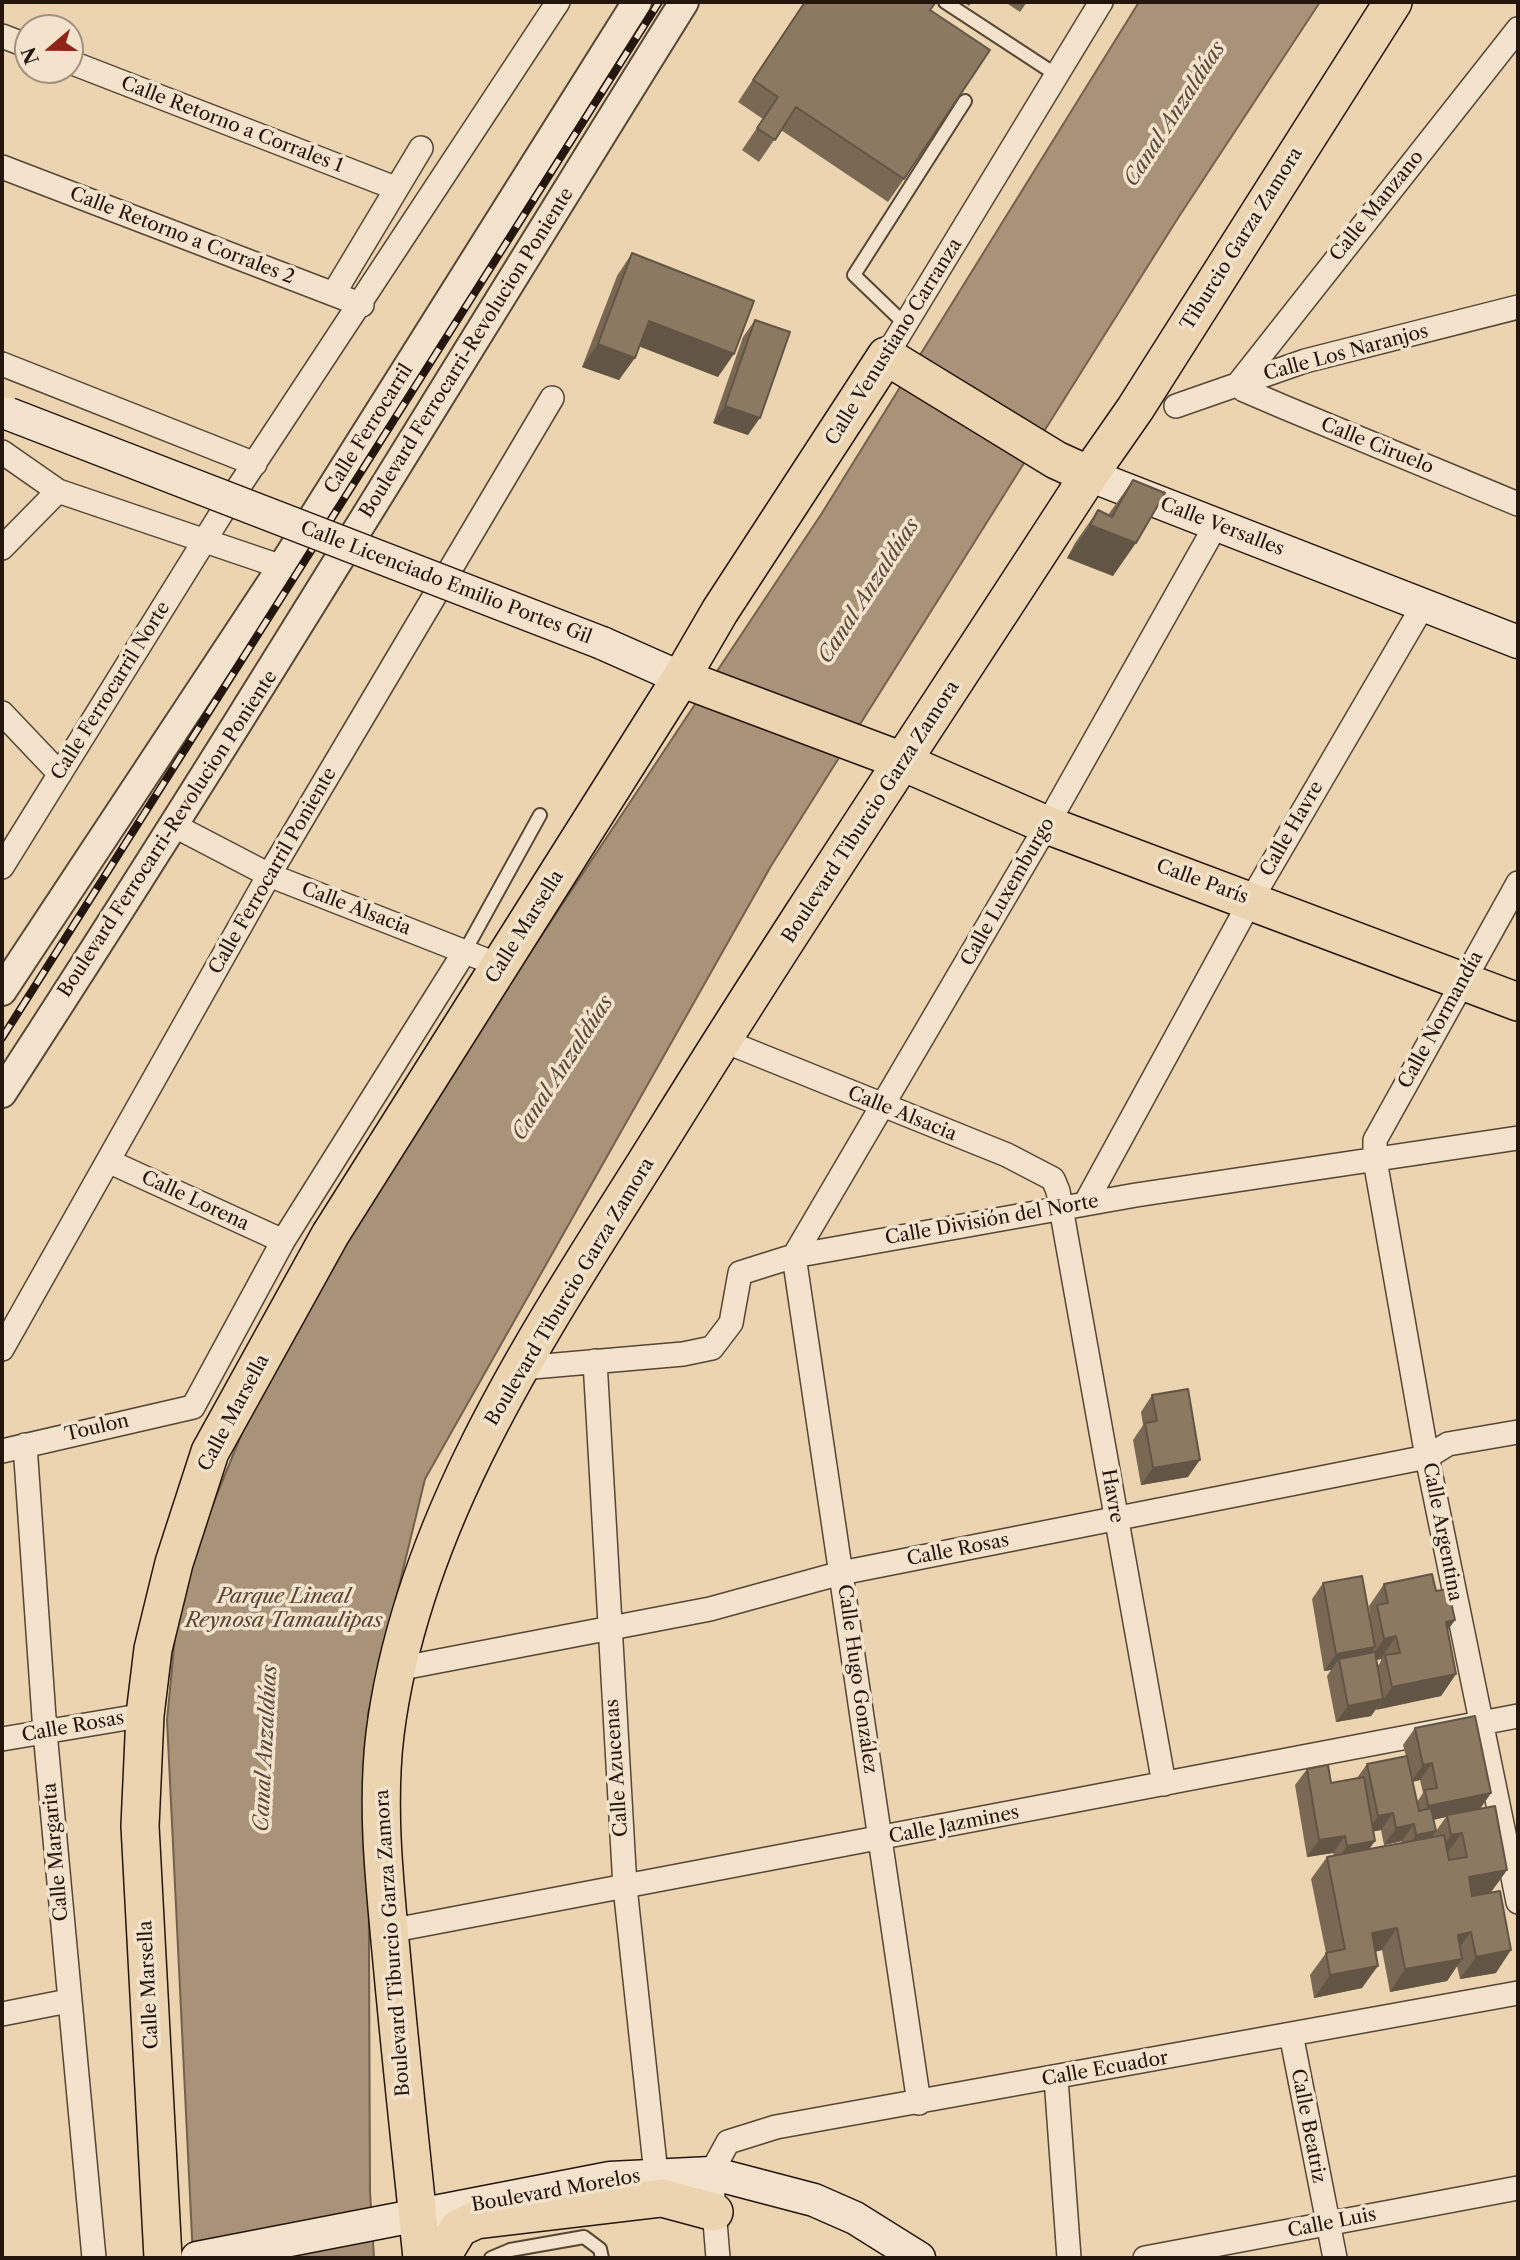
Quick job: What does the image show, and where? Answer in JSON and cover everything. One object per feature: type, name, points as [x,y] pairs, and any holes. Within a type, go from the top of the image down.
[{"type":"main road","name":"Boulevard Tiburcio Garza Zamora","points":[[422,2258],[401,2219],[381,1774],[397,1669],[411,1610],[435,1543],[521,1368],[897,760],[1073,467],[1112,412],[1372,2]]},
{"type":"main road","name":"Tiburcio Garza Zamora","points":[[1073,467],[1135,409],[1393,2]]},
{"type":"main road","name":"Calle Versalles","points":[[894,361],[1073,467],[1518,642]]},
{"type":"main road","name":"Calle Venustiano Carranza","points":[[693,683],[720,611],[894,361]]},
{"type":"main road","name":"Calle Licenciado Emilio Portes Gil","points":[[5,413],[602,643],[693,683],[897,760]]},
{"type":"main road","name":"Calle Marsella","points":[[164,2258],[140,1826],[145,1715],[153,1649],[171,1575],[210,1452],[330,1236],[501,966],[693,683]]},
{"type":"main road","name":"Calle París","points":[[897,760],[1047,825],[1518,1002]]},
{"type":"main road","name":"Boulevard Morelos","points":[[197,2258],[610,2178],[711,2172],[814,2200],[855,2218],[919,2258]]},
{"type":"main road","points":[[441,2258],[459,2228],[476,2220],[662,2198],[714,2212]]},
{"type":"street","points":[[2,364],[255,464],[558,2]]},
{"type":"street","name":"Calle Ferrocarril","points":[[2,991],[282,567],[637,2]]},
{"type":"street","name":"Boulevard Ferrocarri-Revolucion Poniente","points":[[2,1093],[175,827],[315,603],[422,422],[684,2]]},
{"type":"street","name":"Calle Venustiano Carranza","points":[[894,361],[907,326],[1101,2]]},
{"type":"street","name":"Calle Manzano","points":[[1238,384],[1518,29]]},
{"type":"street","name":"Calle Retorno a Corrales 1","points":[[84,67],[395,188]]},
{"type":"street","points":[[334,293],[395,188],[422,148]]},
{"type":"street","name":"Calle Retorno a Corrales 2","points":[[2,167],[362,304]]},
{"type":"street","name":"Calle Los Naranjos","points":[[1176,406],[1305,361],[1518,307]]},
{"type":"street","name":"Calle Ciruelo","points":[[1238,384],[1244,390],[1518,504]]},
{"type":"street","name":"Calle Ferrocarril Poniente","points":[[2,1349],[269,875],[552,398]]},
{"type":"street","points":[[2,452],[58,491],[282,567]]},
{"type":"street","name":"Calle Ferrocarril Norte","points":[[2,867],[221,514],[255,464]]},
{"type":"street","points":[[2,548],[58,491]]},
{"type":"street","name":"Calle Luxemburgo","points":[[794,1256],[1047,825],[1216,525]]},
{"type":"street","name":"Calle Havre","points":[[1085,1204],[1251,900],[1424,604]]},
{"type":"street","points":[[2,713],[60,774]]},
{"type":"street","name":"Calle Alsacia","points":[[175,827],[269,875],[501,966]]},
{"type":"street","name":"Calle Normandía","points":[[1375,1160],[1375,1140],[1518,883]]},
{"type":"street","points":[[283,1241],[465,951]]},
{"type":"street","name":"Calle Alsacia","points":[[722,1040],[1036,1168],[1053,1179],[1058,1191],[1059,1208]]},
{"type":"street","name":"Calle División del Norte","points":[[521,1368],[683,1354],[712,1348],[731,1323],[740,1273],[794,1256],[1059,1208],[1518,1138]]},
{"type":"street","name":"Calle Argentina","points":[[1375,1160],[1427,1457],[1518,1902]]},
{"type":"street","name":"Calle Lorena","points":[[108,1161],[283,1241]]},
{"type":"street","name":"Havre","points":[[1059,1208],[1164,1784]]},
{"type":"street","name":"Toulon","points":[[2,1451],[193,1407],[283,1241]]},
{"type":"street","name":"Calle Hugo González","points":[[794,1256],[919,2103]]},
{"type":"street","name":"Calle Azucenas","points":[[595,1361],[608,1626],[625,1886],[656,2174]]},
{"type":"street","name":"Calle Rosas","points":[[397,1669],[608,1626],[710,1609],[841,1573],[1427,1457],[1448,1444],[1518,1432]]},
{"type":"street","name":"Calle Margarita","points":[[25,1445],[45,1731],[94,2258]]},
{"type":"street","name":"Calle Rosas","points":[[2,1739],[145,1715]]},
{"type":"street","name":"Calle Jazmines","points":[[389,1931],[1518,1716]]},
{"type":"street","name":"Calle Ecuador","points":[[711,2172],[728,2142],[776,2127],[1518,1993]]},
{"type":"street","points":[[2,2014],[68,2001]]},
{"type":"street","name":"Calle Beatriz","points":[[1291,2034],[1335,2258]]},
{"type":"street","points":[[1056,2078],[1069,2258]]},
{"type":"street","points":[[711,2172],[718,2258]]},
{"type":"street","name":"Calle Luis","points":[[1145,2258],[1518,2188]]},
{"type":"lane","points":[[945,2],[1058,76]]},
{"type":"lane","points":[[907,326],[854,275],[965,101]]},
{"type":"lane","points":[[465,951],[540,815]]},
{"type":"lane","points":[[491,2258],[510,2250],[584,2237],[600,2249],[602,2258]]},
{"type":"water","name":"Parque Lineal Reynosa Tamaulipas","points":[[1139,2],[1320,2],[1178,218],[771,866],[425,1479],[368,1714],[370,2191],[374,2258],[193,2258],[167,1720],[180,1585],[266,1374],[344,1233],[822,513]]},
{"type":"building","points":[[805,2],[936,2],[930,10],[990,50],[904,179],[796,107],[775,140],[757,128],[778,97],[753,80]]},
{"type":"building","points":[[632,253],[754,301],[734,354],[649,321],[635,358],[598,344]]},
{"type":"building","points":[[755,320],[790,332],[760,418],[725,406]]},
{"type":"building","points":[[1133,480],[1165,493],[1136,543],[1090,525],[1098,510],[1112,517]]},
{"type":"building","points":[[1188,1389],[1200,1460],[1153,1468],[1145,1423],[1157,1421],[1152,1395]]},
{"type":"building","points":[[1432,1574],[1436,1591],[1448,1589],[1455,1620],[1446,1622],[1456,1674],[1392,1687],[1385,1655],[1400,1653],[1396,1636],[1384,1639],[1377,1605],[1388,1603],[1384,1584]]},
{"type":"building","points":[[1362,1576],[1375,1647],[1336,1654],[1323,1583]]},
{"type":"building","points":[[1375,1652],[1383,1699],[1348,1706],[1339,1659]]},
{"type":"building","points":[[1475,1716],[1491,1793],[1428,1806],[1425,1790],[1437,1788],[1432,1763],[1423,1765],[1415,1728]]},
{"type":"building","points":[[1407,1756],[1419,1811],[1431,1808],[1436,1831],[1416,1835],[1414,1824],[1396,1828],[1393,1813],[1378,1816],[1367,1764]]},
{"type":"building","points":[[1328,1765],[1331,1783],[1364,1777],[1375,1841],[1347,1846],[1345,1836],[1319,1840],[1307,1769]]},
{"type":"building","points":[[1495,1806],[1507,1870],[1469,1877],[1472,1896],[1500,1891],[1511,1950],[1476,1957],[1471,1932],[1458,1935],[1462,1959],[1405,1969],[1397,1928],[1372,1933],[1378,1966],[1330,1975],[1326,1953],[1345,1949],[1327,1857],[1444,1835],[1449,1860],[1467,1857],[1462,1833],[1451,1835],[1447,1815]]},
{"type":"railway","points":[[2,1038],[659,2]]},
{"type":"water label","name":"Canal Anzaldúas","points":[[1175,114]]},
{"type":"water label","name":"Canal Anzaldúas","points":[[869,591]]},
{"type":"water label","name":"Canal Anzaldúas","points":[[563,1068]]},
{"type":"water label","name":"Canal Anzaldúas","points":[[266,1748]]}]
